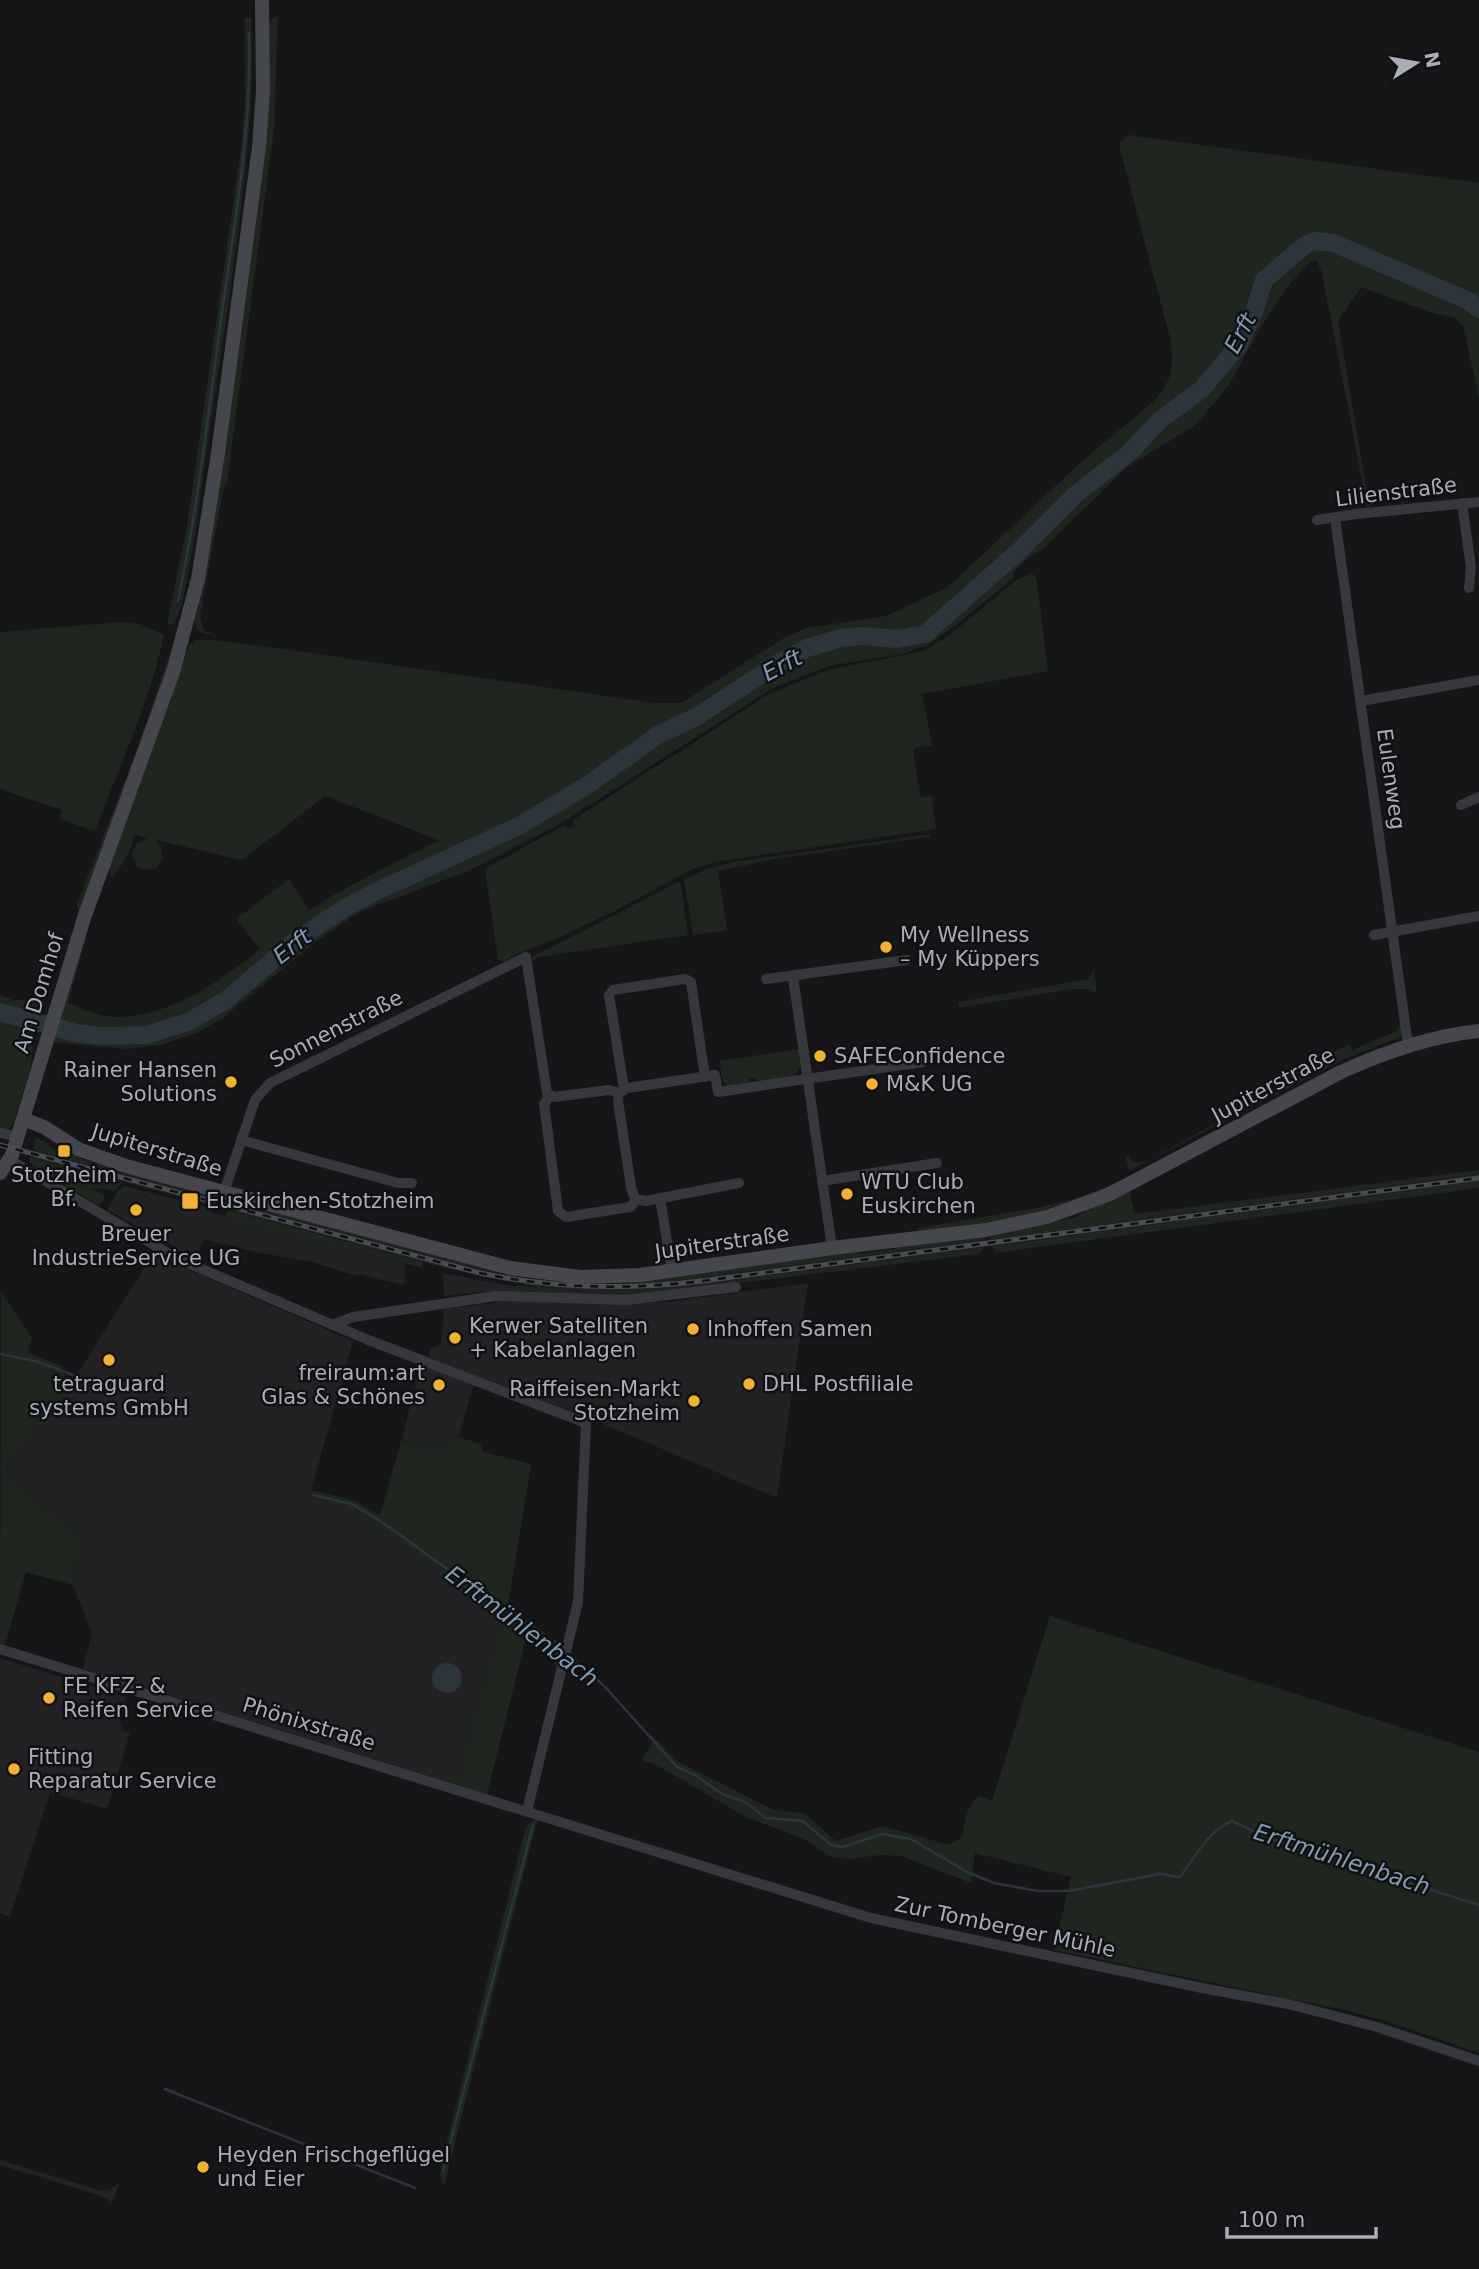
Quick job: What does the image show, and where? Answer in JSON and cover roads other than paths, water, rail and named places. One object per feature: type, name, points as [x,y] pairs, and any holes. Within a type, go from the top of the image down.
[{"type":"street","name":"Am Domhof","points":[[0,1174],[10,1160],[18,1137],[84,918],[173,672],[204,552],[259,147],[263,91],[262,0]]},
{"type":"street","name":"Lilienstraße","points":[[1317,520],[1479,502]]},
{"type":"street","points":[[1462,503],[1471,567],[1469,588]]},
{"type":"street","name":"Eulenweg","points":[[1335,517],[1408,1045]]},
{"type":"street","points":[[1361,701],[1479,680]]},
{"type":"street","points":[[1461,805],[1479,797]]},
{"type":"street","points":[[1374,935],[1479,916]]},
{"type":"street","name":"Sonnenstraße","points":[[224,1192],[255,1100],[270,1083],[526,957],[547,1093],[550,1095]]},
{"type":"street","points":[[766,979],[907,960]]},
{"type":"street","points":[[793,977],[832,1248]]},
{"type":"street","points":[[637,1200],[631,1187],[618,1101],[622,1091],[608,995],[612,990],[685,979],[691,982],[705,1077]]},
{"type":"street","name":"Jupiterstraße","points":[[23,1119],[40,1124],[78,1149],[99,1157],[224,1192],[522,1270],[592,1277],[672,1272],[1023,1223],[1079,1207],[1127,1186],[1340,1072],[1408,1045],[1479,1031]]},
{"type":"street","points":[[739,1183],[637,1200],[631,1207],[566,1217],[558,1211],[544,1104],[550,1095],[554,1097],[609,1090],[622,1091],[715,1075],[718,1092],[923,1062]]},
{"type":"street","points":[[0,1133],[18,1137]]},
{"type":"street","points":[[241,1140],[398,1183],[412,1183]]},
{"type":"street","points":[[10,1160],[166,1254],[333,1325],[586,1423],[579,1588],[527,1811]]},
{"type":"street","points":[[822,1181],[937,1163]]},
{"type":"street","points":[[660,1198],[672,1272]]},
{"type":"street","points":[[333,1325],[353,1317],[496,1296],[626,1300],[736,1287]]},
{"type":"street","name":"Phönixstraße","points":[[0,1649],[527,1811]]},
{"type":"street","name":"Zur Tomberger Mühle","points":[[527,1811],[871,1918],[1289,2004],[1390,2031],[1479,2061]]},
{"type":"waterway","points":[[178,601],[197,493],[242,173],[248,103],[249,33]]},
{"type":"waterway","name":"Erft","points":[[0,1012],[76,1033],[100,1036],[147,1035],[188,1022],[226,1000],[299,938],[345,908],[519,826],[586,786],[658,735],[696,717],[782,661],[807,648],[841,638],[862,636],[897,639],[925,634],[1019,551],[1076,494],[1129,453],[1160,420],[1201,390],[1239,345],[1254,312],[1264,280],[1305,245],[1315,241],[1333,243],[1469,301],[1479,309]]},
{"type":"waterway","points":[[235,1003],[236,992]]},
{"type":"waterway","name":"Erftmühlenbach","points":[[0,1354],[35,1361],[84,1379]]},
{"type":"waterway","name":"Erftmühlenbach","points":[[313,1495],[352,1504],[382,1522],[563,1652]]},
{"type":"waterway","name":"Erftmühlenbach","points":[[568,1656],[607,1689],[677,1767],[695,1775],[722,1794],[745,1802],[766,1818],[803,1821],[831,1845],[843,1847],[882,1834],[911,1839],[967,1872],[994,1883],[1038,1891],[1069,1891],[1160,1874],[1180,1877],[1209,1838],[1223,1825],[1232,1821],[1270,1839],[1325,1852],[1479,1905]]},
{"type":"waterway","points":[[443,2171],[533,1825]]},
{"type":"waterway","points":[[165,2089],[415,2188]]},
{"type":"railway","points":[[0,1145],[480,1273],[563,1285],[619,1287],[702,1281],[1479,1178]]},
{"type":"place","name":"My Wellness – My Küppers","points":[[886,947]]},
{"type":"place","name":"SAFEConfidence","points":[[820,1056]]},
{"type":"place","name":"Rainer Hansen Solutions","points":[[231,1082]]},
{"type":"place","name":"M&K UG","points":[[872,1084]]},
{"type":"place","name":"Stotzheim Bf.","points":[[64,1151]]},
{"type":"place","name":"WTU Club Euskirchen","points":[[847,1194]]},
{"type":"place","name":"Euskirchen-Stotzheim","points":[[190,1201]]},
{"type":"place","name":"Breuer IndustrieService UG","points":[[136,1210]]},
{"type":"place","name":"Inhoffen Samen","points":[[693,1329]]},
{"type":"place","name":"Kerwer Satelliten + Kabelanlagen","points":[[455,1338]]},
{"type":"place","name":"tetraguard systems GmbH","points":[[109,1360]]},
{"type":"place","name":"DHL Postfiliale","points":[[749,1384]]},
{"type":"place","name":"freiraum:art Glas & Schönes","points":[[439,1385]]},
{"type":"place","name":"Raiffeisen-Markt Stotzheim","points":[[694,1401]]},
{"type":"place","name":"FE KFZ- & Reifen Service","points":[[49,1698]]},
{"type":"place","name":"Fitting Reparatur Service","points":[[14,1769]]},
{"type":"place","name":"Heyden Frischgeflügel und Eier","points":[[203,2167]]}]
